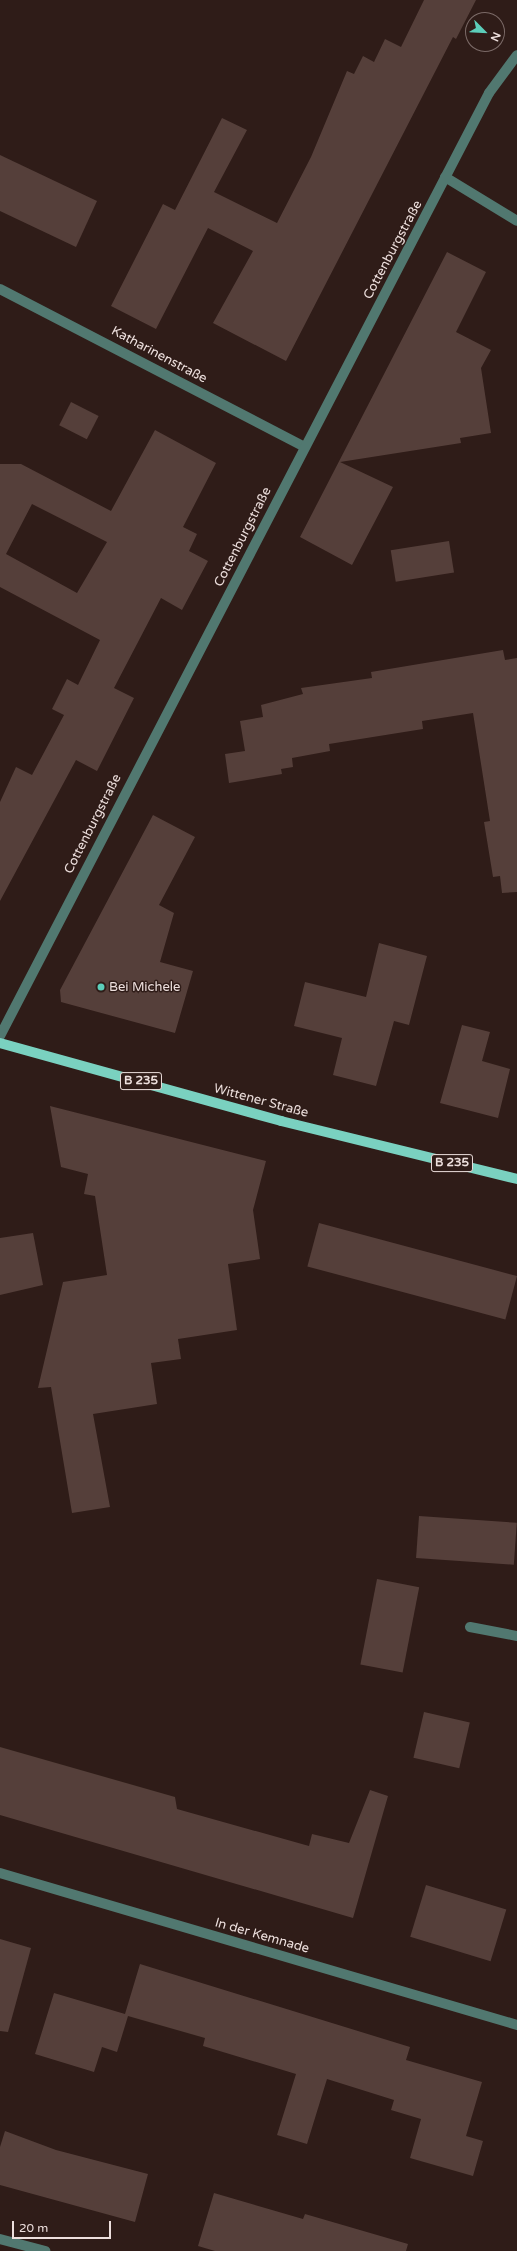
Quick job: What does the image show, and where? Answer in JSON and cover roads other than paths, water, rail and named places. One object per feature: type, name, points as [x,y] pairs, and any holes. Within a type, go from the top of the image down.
[{"type":"main road","name":"Wittener Straße","points":[[0,1043],[281,1121],[517,1179]]},
{"type":"street","name":"Cottenburgstraße","points":[[0,1036],[489,93],[517,55]]},
{"type":"street","points":[[445,177],[517,221]]},
{"type":"street","name":"Katharinenstraße","points":[[0,289],[305,447]]},
{"type":"street","points":[[470,1627],[517,1636]]},
{"type":"street","name":"In der Kemnade","points":[[0,1873],[517,2025]]},
{"type":"street","points":[[0,2238],[45,2251]]},
{"type":"place","name":"Bei Michele","points":[[101,987]]}]
